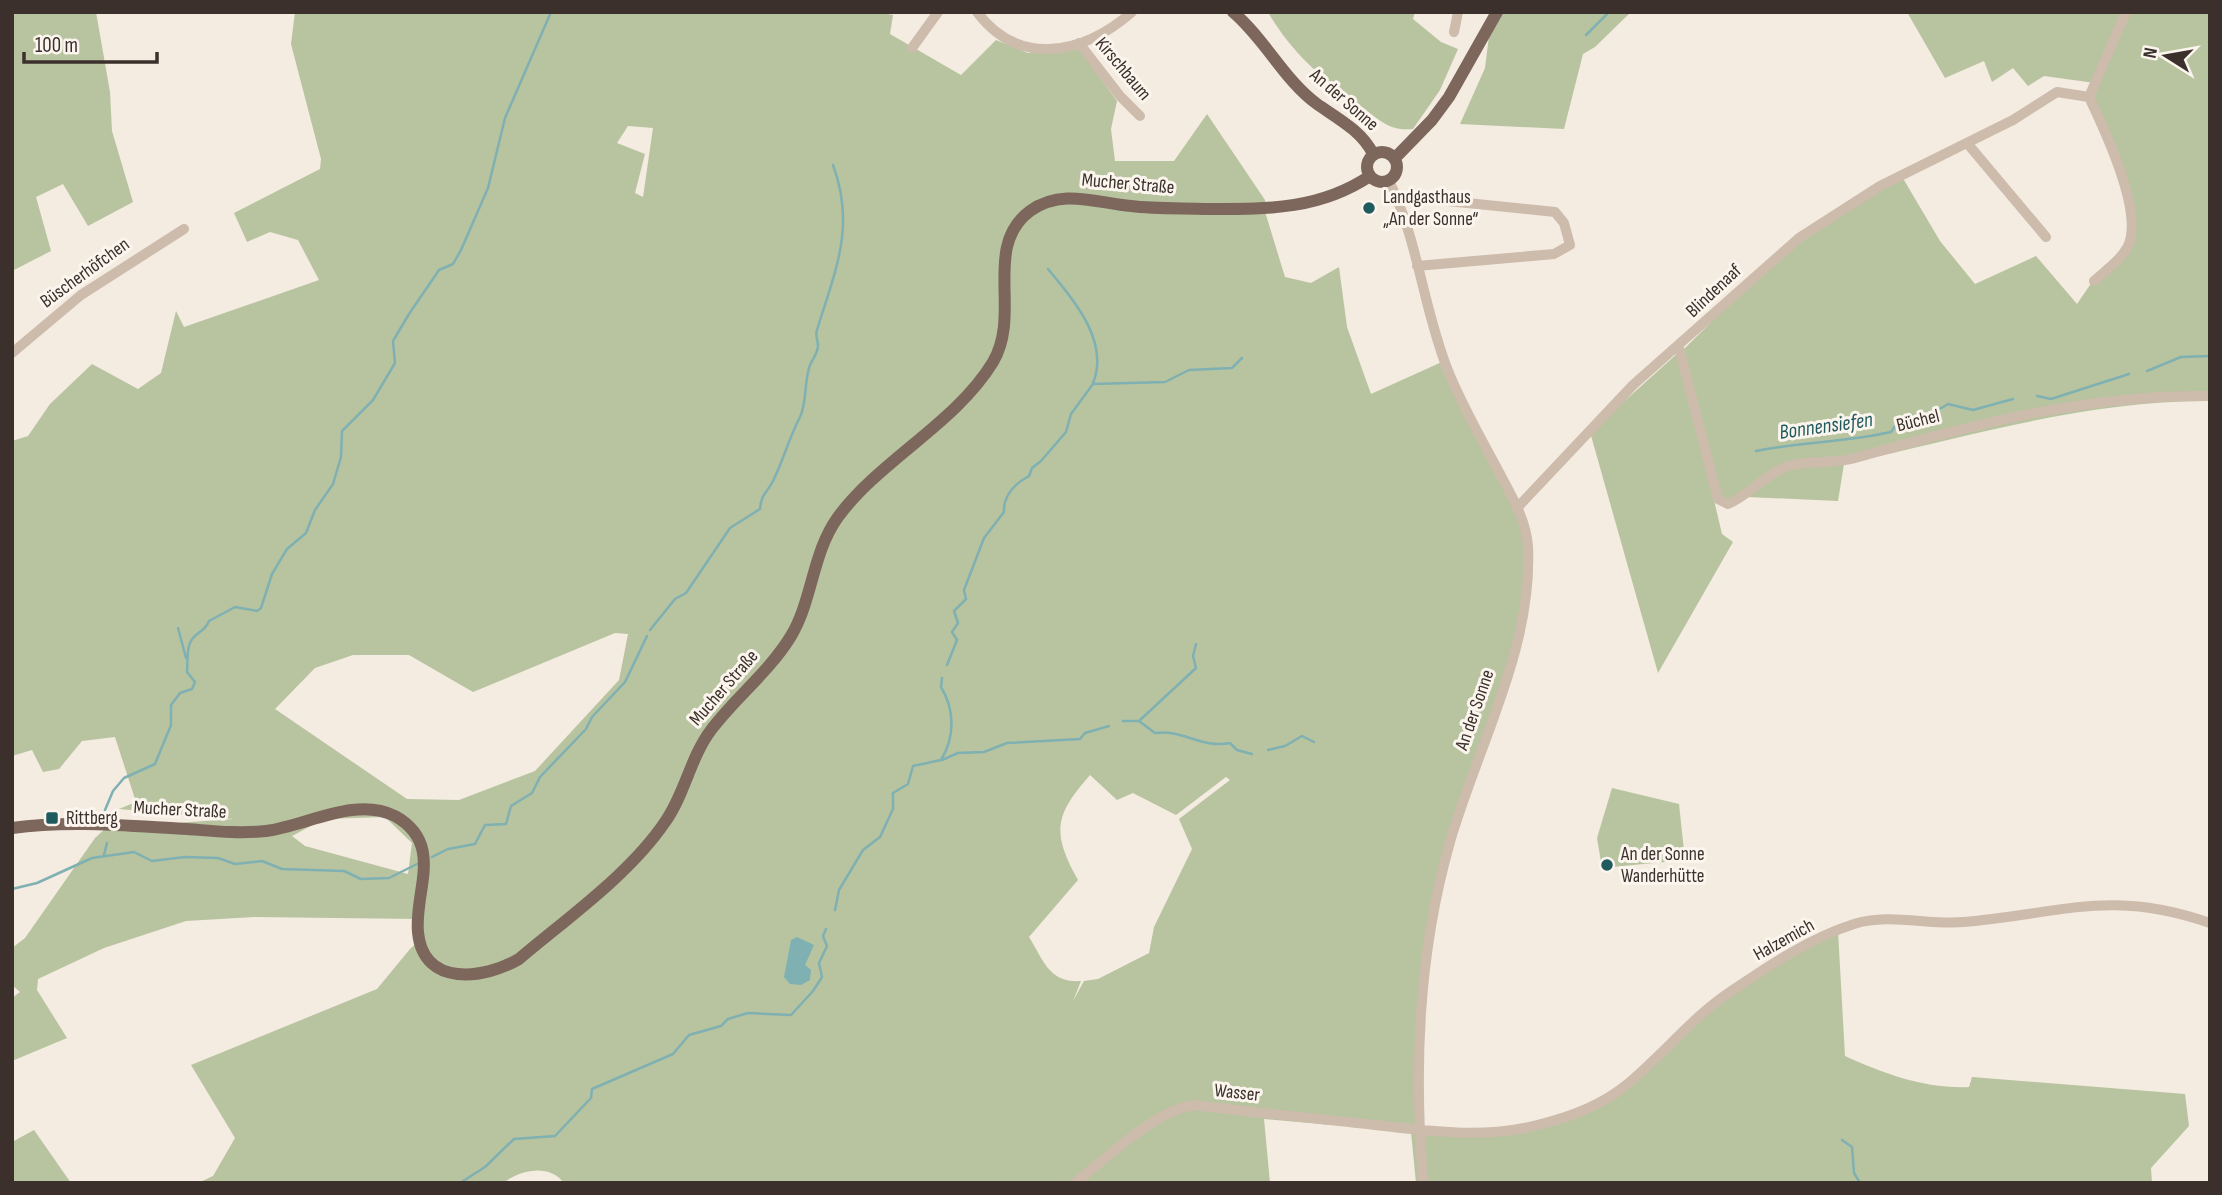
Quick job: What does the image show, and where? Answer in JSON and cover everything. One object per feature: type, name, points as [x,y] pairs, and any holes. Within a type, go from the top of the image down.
[{"type":"main road","name":"An der Sonne","points":[[1233,12],[1262,41],[1303,92],[1362,136],[1373,154]]},
{"type":"main road","points":[[1395,158],[1382,151],[1373,154],[1367,163],[1370,176],[1378,182],[1389,181],[1396,173],[1395,158],[1432,120],[1449,97],[1497,12]]},
{"type":"main road","name":"Mucher Straße","points":[[12,828],[70,824],[251,832],[281,829],[357,809],[388,813],[412,831],[424,857],[425,875],[417,929],[423,949],[437,966],[453,973],[468,976],[500,969],[519,959],[615,876],[665,823],[702,743],[768,667],[800,621],[819,553],[834,523],[857,495],[954,405],[991,365],[1006,330],[1004,267],[1007,244],[1023,217],[1048,202],[1066,198],[1159,208],[1281,208],[1331,197],[1370,176]]},
{"type":"street","points":[[912,48],[938,12]]},
{"type":"street","name":"Kirschbaum","points":[[977,12],[995,33],[1014,45],[1049,49],[1079,43],[1109,29],[1132,12]]},
{"type":"street","points":[[1454,32],[1458,12]]},
{"type":"street","points":[[2094,281],[2118,260],[2129,245],[2132,229],[2124,179],[2089,97],[2126,12]]},
{"type":"street","name":"Kirschbaum","points":[[1079,43],[1120,96],[1140,116]]},
{"type":"street","name":"Blindenaaf","points":[[1517,508],[1633,385],[1679,348],[1799,238],[1880,186],[2013,120],[2057,92],[2089,97]]},
{"type":"street","points":[[1967,144],[2046,237]]},
{"type":"street","name":"An der Sonne","points":[[1389,181],[1403,212],[1446,367],[1517,508],[1528,546],[1521,622],[1504,686],[1451,839],[1431,916],[1419,1015],[1419,1129],[1423,1183]]},
{"type":"street","points":[[1417,265],[1554,254],[1570,246],[1564,223],[1555,212],[1418,198]]},
{"type":"street","name":"Büscherhöfchen","points":[[12,353],[81,295],[184,229]]},
{"type":"street","name":"Büchel","points":[[1679,348],[1718,499],[1724,503],[1732,502],[1760,481],[1792,465],[1852,459],[1908,441],[2096,401],[2168,395],[2210,396]]},
{"type":"street","name":"Halzemich","points":[[1419,1129],[1517,1130],[1584,1110],[1625,1086],[1728,993],[1796,950],[1853,924],[1871,920],[1962,922],[2042,910],[2117,904],[2171,909],[2210,923]]},
{"type":"street","name":"Wasser","points":[[1075,1183],[1157,1120],[1182,1107],[1194,1105],[1419,1129]]},
{"type":"green space","points":[[13,12],[96,12],[110,92],[112,131],[133,202],[88,226],[63,184],[36,197],[51,251],[12,271]]},
{"type":"green space","points":[[295,12],[878,12],[893,15],[890,34],[961,75],[996,40],[1028,53],[1079,49],[1117,101],[1111,129],[1115,161],[1174,161],[1207,114],[1265,200],[1266,215],[1285,277],[1311,283],[1339,267],[1347,327],[1371,394],[1444,361],[1526,534],[1521,622],[1451,839],[1422,979],[1420,1129],[1517,1130],[1599,1103],[1728,993],[1838,931],[1845,1056],[1890,1074],[1937,1086],[1969,1087],[1972,1077],[2185,1094],[2189,1126],[2151,1168],[2152,1183],[1416,1183],[1411,1132],[1264,1119],[1270,1183],[564,1183],[551,1173],[534,1171],[510,1178],[503,1183],[198,1183],[213,1176],[235,1138],[191,1065],[377,989],[419,941],[418,919],[254,917],[186,921],[104,948],[38,979],[37,990],[67,1038],[12,1061],[12,998],[20,992],[12,985],[12,948],[25,938],[95,838],[106,828],[233,819],[119,809],[136,802],[115,737],[82,741],[59,769],[43,772],[32,750],[12,756],[12,441],[28,436],[50,404],[92,364],[138,389],[161,373],[176,311],[184,327],[319,280],[298,240],[270,232],[247,242],[234,213],[320,169],[321,159],[291,44]],"holes":[[[628,126],[653,128],[643,197],[635,193],[645,154],[617,143]],[[615,633],[628,634],[619,680],[535,771],[459,800],[407,799],[275,709],[315,668],[353,655],[409,655],[473,692]],[[1090,775],[1117,800],[1133,793],[1176,815],[1226,777],[1230,780],[1179,819],[1192,849],[1154,927],[1149,953],[1098,979],[1084,981],[1073,1001],[1081,981],[1070,981],[1054,974],[1029,937],[1078,880],[1069,863],[1061,836],[1064,813]],[[385,817],[412,843],[408,874],[305,846],[292,836],[324,819]]]},
{"type":"green space","points":[[1415,12],[1413,19],[1441,42],[1458,49],[1440,90],[1413,129],[1396,128],[1376,118],[1319,73],[1287,40],[1269,14]]},
{"type":"green space","points":[[1497,12],[1631,12],[1595,47],[1583,54],[1564,129],[1460,124],[1485,68],[1491,20]]},
{"type":"green space","points":[[1907,12],[2210,12],[2210,401],[2164,402],[2072,414],[1980,432],[1844,464],[1838,501],[1747,497],[1728,500],[1721,497],[1683,350],[1789,245],[1901,175],[1940,241],[1975,284],[2036,256],[2077,304],[2092,282],[2129,245],[2124,179],[2089,97],[2095,83],[2044,76],[2028,86],[2013,68],[1992,82],[1984,61],[1945,78]]},
{"type":"green space","points":[[1679,352],[1722,534],[1733,542],[1658,673],[1590,432]]},
{"type":"green space","points":[[1612,788],[1679,804],[1685,860],[1602,868],[1597,838]]},
{"type":"green space","points":[[34,1130],[71,1183],[12,1183],[12,1142]]},
{"type":"water","points":[[797,937],[814,945],[805,965],[811,970],[810,980],[801,985],[790,984],[784,977],[791,940]]},
{"type":"waterway","points":[[105,810],[113,791],[124,778],[155,764],[171,725],[171,705],[180,693],[192,689],[195,682],[187,672],[188,649],[193,638],[209,621],[235,607],[257,611],[261,608],[272,574],[287,549],[306,533],[315,510],[333,484],[341,457],[342,431],[373,400],[395,363],[393,341],[439,270],[453,264],[461,250],[488,188],[505,118],[551,12]]},
{"type":"waterway","points":[[1586,35],[1609,12]]},
{"type":"waterway","points":[[650,630],[675,599],[686,593],[730,528],[760,509],[800,417],[808,371],[818,348],[816,332],[836,268],[843,229],[840,187],[833,165]]},
{"type":"waterway","points":[[1048,269],[1078,307],[1093,336],[1097,352],[1093,383]]},
{"type":"waterway","name":"Bonnensiefen","points":[[2147,371],[2181,357],[2210,356]]},
{"type":"waterway","points":[[947,665],[957,640],[952,632],[958,623],[954,611],[966,599],[964,590],[984,538],[1004,512],[1011,490],[1029,476],[1032,468],[1066,432],[1071,414],[1093,384],[1165,382],[1189,370],[1232,368],[1242,358]]},
{"type":"waterway","name":"Bonnensiefen","points":[[2037,396],[2051,399],[2129,374]]},
{"type":"waterway","name":"Bonnensiefen","points":[[1756,451],[1891,432],[1902,417],[1930,415],[1948,404],[1973,410],[2013,399]]},
{"type":"waterway","points":[[178,628],[186,658]]},
{"type":"waterway","points":[[432,857],[448,849],[475,844],[485,825],[506,824],[511,806],[532,793],[540,777],[586,729],[592,717],[625,682],[647,636]]},
{"type":"waterway","points":[[1123,721],[1139,721],[1196,668],[1193,656],[1196,644]]},
{"type":"waterway","points":[[835,910],[839,890],[863,850],[880,837],[893,809],[893,793],[908,784],[913,766],[941,760],[946,751],[951,733],[951,714],[941,687],[942,678]]},
{"type":"waterway","points":[[1139,721],[1155,733],[1174,734],[1210,743],[1230,743],[1237,750],[1252,754]]},
{"type":"waterway","points":[[942,760],[958,753],[984,752],[1007,743],[1080,739],[1085,733],[1109,726]]},
{"type":"waterway","points":[[1268,750],[1285,746],[1302,736],[1314,742]]},
{"type":"waterway","points":[[104,855],[107,843]]},
{"type":"waterway","points":[[12,889],[37,883],[92,858],[134,852],[152,861],[185,857],[218,858],[235,864],[262,861],[282,869],[344,871],[361,879],[389,878],[417,864]]},
{"type":"waterway","points":[[460,1183],[485,1167],[514,1139],[555,1136],[591,1098],[592,1089],[673,1054],[689,1035],[721,1026],[728,1019],[748,1013],[791,1015],[822,977],[819,963],[827,946],[823,936],[826,929]]},
{"type":"waterway","points":[[1842,1140],[1852,1147],[1854,1173],[1860,1183]]},
{"type":"place","name":"Landgasthaus „An der Sonne“","points":[[1369,208]]},
{"type":"place","name":"Rittberg","points":[[52,818]]},
{"type":"place","name":"An der Sonne Wanderhütte","points":[[1607,865]]}]
